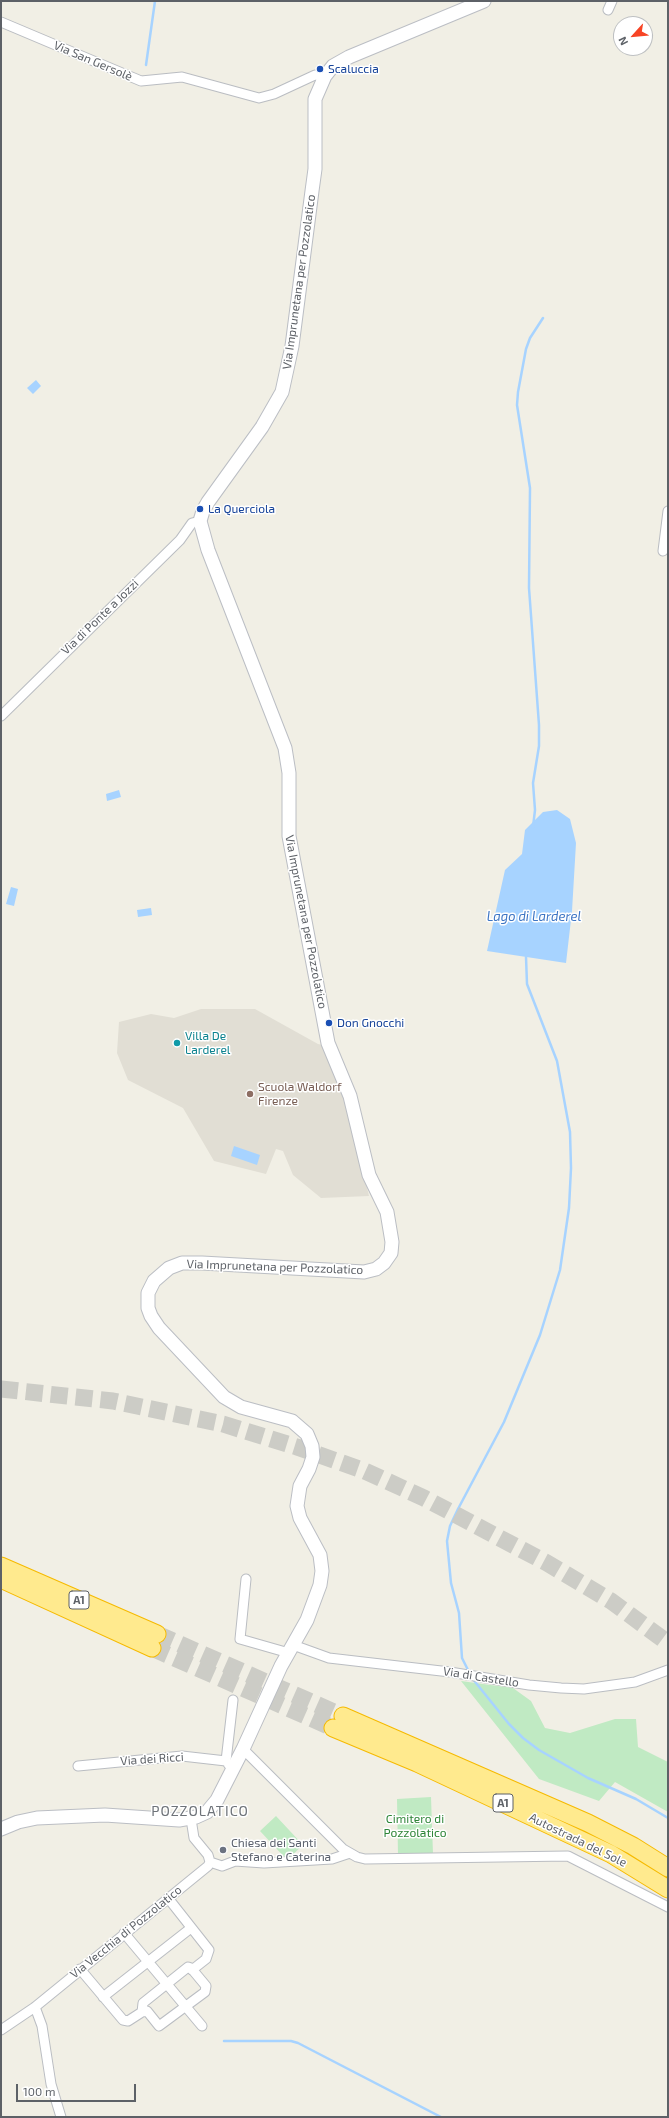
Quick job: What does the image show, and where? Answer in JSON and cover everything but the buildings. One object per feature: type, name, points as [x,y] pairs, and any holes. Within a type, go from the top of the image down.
[{"type":"highway","name":"A1","points":[[1,1566],[155,1641],[1,1579]]},
{"type":"highway","name":"Autostrada del Sole","points":[[668,1868],[632,1846],[588,1823],[338,1722],[417,1763],[611,1854],[668,1889]]},
{"type":"main road","name":"Via Imprunetana per Pozzolatico","points":[[1,1829],[28,1819],[62,1816],[105,1815],[168,1820],[191,1819],[207,1812],[212,1806],[230,1764],[243,1750],[315,1602],[322,1578],[320,1555],[300,1518],[297,1506],[300,1486],[312,1463],[313,1451],[310,1441],[302,1429],[292,1421],[241,1407],[224,1398],[154,1322],[148,1308],[148,1293],[154,1281],[163,1272],[175,1265],[189,1262],[355,1273],[371,1271],[380,1267],[388,1259],[392,1237],[385,1204],[369,1175],[350,1096],[328,1043],[289,836],[289,773],[285,748],[208,550],[200,521],[202,511],[262,427],[282,392],[292,346],[312,192],[315,99],[325,76],[333,66],[349,57],[484,1]]},
{"type":"street","points":[[608,10],[612,1]]},
{"type":"street","name":"Via San Gersolè","points":[[1,22],[141,81],[182,77],[259,98],[274,94],[315,75],[325,76]]},
{"type":"street","points":[[663,551],[668,511]]},
{"type":"street","name":"Via di Ponte a Jozzi","points":[[1,716],[180,540],[192,523],[200,521]]},
{"type":"street","points":[[246,1579],[240,1639],[291,1649]]},
{"type":"street","name":"Via di Castello","points":[[291,1649],[329,1658],[502,1679],[529,1685],[584,1689],[635,1682],[668,1670]]},
{"type":"street","name":"Via Imprunetana per Pozzolatico","points":[[230,1764],[233,1700]]},
{"type":"street","points":[[243,1750],[350,1853],[365,1859],[568,1856],[668,1907]]},
{"type":"street","name":"Via dei Ricci","points":[[78,1766],[182,1756],[230,1764]]},
{"type":"street","points":[[191,1819],[194,1838],[208,1855],[210,1862],[222,1866],[235,1861],[264,1863],[332,1859],[350,1853]]},
{"type":"street","name":"Via Vecchia di Pozzolatico","points":[[1,2030],[35,2007],[205,1868],[210,1862]]},
{"type":"street","points":[[168,1898],[209,1950],[209,1954],[206,1959],[192,1970]]},
{"type":"street","points":[[103,1996],[191,1928]]},
{"type":"street","points":[[124,1933],[202,2026]]},
{"type":"street","points":[[80,1969],[123,2020],[128,2021],[142,2012],[146,2012],[159,2026],[205,1992],[206,1989],[188,1967],[143,2003],[142,2012]]},
{"type":"street","points":[[35,2007],[42,2026],[51,2084],[61,2117]]},
{"type":"shaded area","name":"Scuola Waldorf Firenze","points":[[201,1009],[255,1009],[318,1044],[327,1046],[341,1081],[369,1196],[321,1198],[293,1175],[283,1151],[276,1149],[266,1174],[214,1161],[183,1108],[128,1080],[117,1053],[119,1022],[151,1014],[174,1018]]},
{"type":"green space","points":[[461,1681],[513,1688],[531,1701],[545,1728],[570,1733],[615,1719],[636,1719],[638,1747],[668,1762],[668,1812],[615,1782],[599,1801],[539,1779]]},
{"type":"green space","name":"Cimitero di Pozzolatico","points":[[431,1797],[433,1854],[398,1855],[397,1799]]},
{"type":"green space","points":[[276,1816],[303,1845],[287,1860],[260,1831]]},
{"type":"water","points":[[36,380],[41,386],[33,394],[27,388]]},
{"type":"water","points":[[119,790],[121,797],[107,801],[106,794]]},
{"type":"water","name":"Lago di Larderel","points":[[557,810],[570,819],[576,843],[572,911],[566,963],[487,951],[505,870],[522,854],[525,830],[543,812]]},
{"type":"water","points":[[11,887],[18,889],[14,906],[6,904]]},
{"type":"water","points":[[151,908],[152,915],[138,917],[137,910]]},
{"type":"water","points":[[234,1146],[260,1155],[257,1165],[231,1156]]},
{"type":"waterway","points":[[146,65],[155,1]]},
{"type":"waterway","points":[[533,827],[535,810],[533,783],[539,746],[539,725],[529,588],[530,488],[517,405],[526,349],[530,338],[543,318]]},
{"type":"waterway","points":[[469,1672],[462,1658],[459,1613],[451,1583],[447,1541],[450,1526],[504,1422],[540,1335],[560,1270],[569,1208],[571,1168],[570,1132],[557,1061],[527,984],[526,957]]},
{"type":"waterway","points":[[472,1678],[509,1724],[523,1738],[539,1750],[588,1778],[636,1799],[668,1818]]},
{"type":"waterway","points":[[224,2041],[291,2041],[298,2043],[441,2117]]},
{"type":"tunnel","points":[[1,1389],[113,1401],[223,1424],[297,1447],[365,1471],[424,1498],[547,1563],[611,1601],[668,1643]]},
{"type":"tunnel","points":[[157,1634],[343,1716]]},
{"type":"tunnel","points":[[152,1648],[333,1728]]},
{"type":"place","name":"Scaluccia","points":[[320,69]]},
{"type":"place","name":"La Querciola","points":[[200,509]]},
{"type":"place","name":"Don Gnocchi","points":[[329,1023]]},
{"type":"place","name":"Villa De Larderel","points":[[177,1043]]},
{"type":"place","name":"Scuola Waldorf Firenze","points":[[250,1094]]},
{"type":"place","name":"Chiesa dei Santi Stefano e Caterina","points":[[223,1850]]},
{"type":"district","name":"POZZOLATICO","points":[[200,1811]]}]
